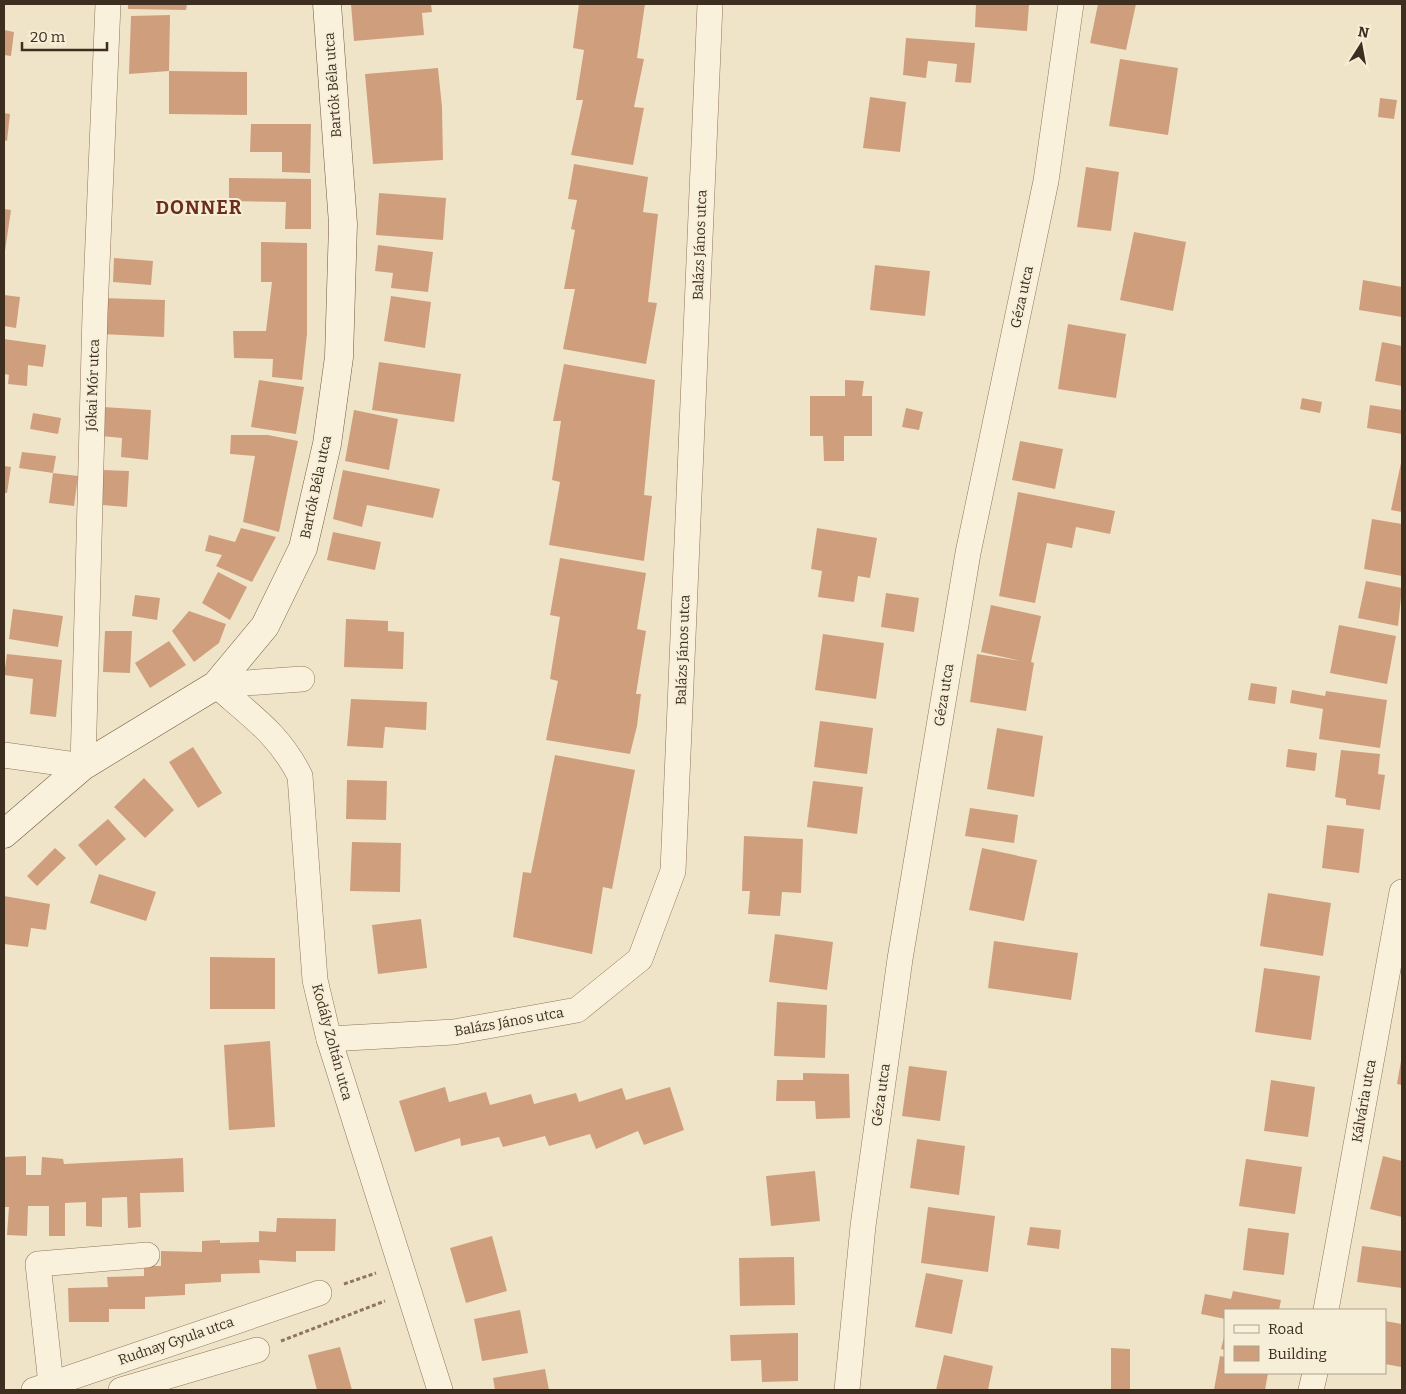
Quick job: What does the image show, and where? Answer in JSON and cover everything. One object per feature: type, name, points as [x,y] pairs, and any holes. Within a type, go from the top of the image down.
[{"type":"street","name":"Jókai Mór utca","points":[[84,766],[95,313],[108,4]]},
{"type":"street","name":"Bartók Béla utca","points":[[4,834],[84,766],[216,686],[265,626],[303,548],[327,444],[339,357],[343,224],[327,4]]},
{"type":"street","name":"Balázs János utca","points":[[329,1040],[454,1032],[577,1010],[640,959],[670,880],[674,861],[710,4]]},
{"type":"street","name":"Géza utca","points":[[847,1390],[863,1226],[902,949],[968,553],[1046,182],[1071,4]]},
{"type":"street","points":[[216,686],[302,679]]},
{"type":"street","name":"Kodály Zoltán utca","points":[[216,686],[275,736],[289,754],[300,776],[315,980],[329,1040],[440,1390]]},
{"type":"street","points":[[4,755],[84,766]]},
{"type":"street","name":"Kálvária utca","points":[[1326,1309],[1402,892]]},
{"type":"street","points":[[42,1387],[38,1264],[147,1254]]},
{"type":"street","name":"Rudnay Gyula utca","points":[[42,1387],[319,1293]]},
{"type":"street","points":[[121,1390],[257,1350]]},
{"type":"street","points":[[1311,1390],[1314,1374]]},
{"type":"path","points":[[319,1293],[400,1264]]},
{"type":"path","points":[[257,1350],[409,1292]]},
{"type":"building","points":[[128,4],[187,4],[186,10],[128,9]]},
{"type":"building","points":[[351,4],[431,4],[432,12],[422,13],[424,35],[354,41]]},
{"type":"building","points":[[579,4],[645,4],[637,58],[644,59],[634,107],[644,108],[633,165],[571,155],[583,100],[576,100],[584,50],[573,48]]},
{"type":"building","points":[[976,4],[1029,4],[1027,31],[975,27]]},
{"type":"building","points":[[1098,4],[1136,4],[1126,50],[1090,43]]},
{"type":"building","points":[[170,15],[169,71],[129,74],[131,16]]},
{"type":"building","points":[[4,30],[14,32],[11,56],[4,55]]},
{"type":"building","points":[[906,38],[975,43],[971,83],[955,82],[957,64],[928,61],[926,78],[903,75]]},
{"type":"building","points":[[1120,59],[1178,68],[1168,135],[1109,126]]},
{"type":"building","points":[[438,68],[442,107],[443,160],[373,164],[365,74]]},
{"type":"building","points":[[169,71],[247,72],[247,115],[169,114]]},
{"type":"building","points":[[870,97],[906,102],[900,152],[863,148]]},
{"type":"building","points":[[1380,98],[1397,100],[1394,119],[1378,117]]},
{"type":"building","points":[[4,113],[10,114],[7,141],[4,140]]},
{"type":"building","points":[[251,124],[311,124],[310,173],[282,172],[282,152],[250,152]]},
{"type":"building","points":[[574,164],[648,177],[643,212],[658,214],[648,302],[657,303],[646,364],[563,349],[575,289],[564,289],[575,230],[571,229],[577,200],[568,199]]},
{"type":"building","points":[[1086,167],[1119,172],[1111,231],[1077,227]]},
{"type":"building","points":[[229,178],[311,179],[311,229],[285,229],[286,202],[229,201]]},
{"type":"building","points":[[379,193],[446,198],[443,240],[376,235]]},
{"type":"building","points":[[4,209],[11,210],[5,251],[4,251]]},
{"type":"building","points":[[1134,232],[1186,242],[1173,311],[1120,300]]},
{"type":"building","points":[[261,242],[307,243],[307,334],[302,380],[272,377],[273,359],[234,358],[233,331],[266,331],[272,282],[261,282]]},
{"type":"building","points":[[378,245],[433,252],[428,292],[391,288],[393,273],[375,271]]},
{"type":"building","points":[[114,258],[153,261],[151,285],[113,282]]},
{"type":"building","points":[[875,265],[930,271],[925,316],[870,310]]},
{"type":"building","points":[[1363,280],[1402,287],[1402,317],[1359,310]]},
{"type":"building","points":[[4,295],[20,297],[16,328],[4,326]]},
{"type":"building","points":[[391,296],[431,302],[425,348],[384,341]]},
{"type":"building","points":[[102,298],[165,300],[164,337],[101,334]]},
{"type":"building","points":[[1068,324],[1126,334],[1116,398],[1058,389]]},
{"type":"building","points":[[4,339],[46,345],[43,367],[28,365],[27,386],[8,384],[9,375],[4,374]]},
{"type":"building","points":[[1382,342],[1402,346],[1402,386],[1375,381]]},
{"type":"building","points":[[379,362],[461,374],[454,422],[372,410]]},
{"type":"building","points":[[564,364],[655,380],[644,495],[652,496],[644,561],[549,545],[560,482],[552,480],[561,421],[553,421]]},
{"type":"building","points":[[259,380],[304,387],[296,434],[251,427]]},
{"type":"building","points":[[845,380],[864,381],[862,396],[872,396],[872,436],[844,436],[844,461],[824,461],[823,436],[810,436],[810,396],[845,396]]},
{"type":"building","points":[[1302,398],[1322,402],[1320,413],[1300,409]]},
{"type":"building","points":[[1370,405],[1402,410],[1402,434],[1367,428]]},
{"type":"building","points":[[103,407],[151,410],[148,460],[121,457],[122,438],[101,436]]},
{"type":"building","points":[[906,408],[923,412],[919,430],[902,427]]},
{"type":"building","points":[[354,410],[398,419],[389,470],[345,461]]},
{"type":"building","points":[[33,413],[61,418],[58,434],[30,429]]},
{"type":"building","points":[[231,435],[268,435],[298,441],[279,532],[243,522],[255,456],[230,454]]},
{"type":"building","points":[[1020,441],[1063,449],[1055,489],[1012,480]]},
{"type":"building","points":[[22,452],[56,456],[53,473],[19,468]]},
{"type":"building","points":[[1402,458],[1402,512],[1391,510]]},
{"type":"building","points":[[4,466],[11,467],[7,493],[4,493]]},
{"type":"building","points":[[103,470],[129,471],[127,507],[102,505]]},
{"type":"building","points":[[343,470],[440,489],[433,518],[367,505],[362,527],[333,519]]},
{"type":"building","points":[[53,473],[78,476],[74,506],[49,503]]},
{"type":"building","points":[[1018,492],[1115,511],[1110,534],[1076,527],[1072,548],[1047,543],[1035,603],[999,596]]},
{"type":"building","points":[[1372,519],[1402,524],[1402,576],[1364,569]]},
{"type":"building","points":[[241,528],[276,537],[252,582],[216,566],[222,555],[205,551],[209,535],[235,542]]},
{"type":"building","points":[[817,528],[877,538],[870,578],[858,576],[854,602],[818,597],[822,571],[811,569]]},
{"type":"building","points":[[333,532],[381,542],[375,570],[327,560]]},
{"type":"building","points":[[560,558],[646,573],[637,629],[646,631],[636,694],[641,694],[637,726],[630,754],[546,740],[558,681],[550,679],[560,617],[550,615]]},
{"type":"building","points":[[218,572],[247,587],[230,620],[202,603]]},
{"type":"building","points":[[1366,581],[1402,588],[1398,626],[1358,618]]},
{"type":"building","points":[[886,593],[919,598],[914,632],[881,627]]},
{"type":"building","points":[[135,595],[160,598],[157,620],[132,616]]},
{"type":"building","points":[[991,605],[1041,616],[1031,662],[1034,663],[1026,711],[970,702],[977,654],[1021,661],[981,652]]},
{"type":"building","points":[[13,609],[63,616],[58,647],[9,639]]},
{"type":"building","points":[[189,611],[226,624],[219,643],[194,662],[172,631]]},
{"type":"building","points":[[346,619],[388,621],[388,631],[404,632],[403,669],[344,667]]},
{"type":"building","points":[[1339,625],[1396,636],[1387,684],[1330,673]]},
{"type":"building","points":[[105,631],[132,631],[130,673],[103,672]]},
{"type":"building","points":[[823,634],[884,643],[876,699],[815,690]]},
{"type":"building","points":[[169,641],[186,665],[150,688],[135,663]]},
{"type":"building","points":[[7,654],[62,660],[56,717],[30,714],[33,679],[4,675]]},
{"type":"building","points":[[1251,683],[1277,687],[1275,704],[1248,700]]},
{"type":"building","points":[[1292,690],[1325,696],[1326,691],[1387,700],[1380,748],[1319,739],[1323,709],[1290,703]]},
{"type":"building","points":[[351,699],[427,702],[426,730],[385,727],[383,748],[347,746]]},
{"type":"building","points":[[820,721],[873,728],[867,774],[814,767]]},
{"type":"building","points":[[997,728],[1043,736],[1034,797],[987,789]]},
{"type":"building","points":[[193,747],[222,793],[198,808],[169,762]]},
{"type":"building","points":[[1288,749],[1317,753],[1315,771],[1286,767]]},
{"type":"building","points":[[1341,750],[1380,754],[1378,774],[1385,775],[1380,810],[1346,805],[1346,799],[1335,797]]},
{"type":"building","points":[[555,755],[635,770],[612,889],[603,887],[592,954],[513,937],[523,872],[531,873]]},
{"type":"building","points":[[144,778],[174,810],[145,838],[114,807]]},
{"type":"building","points":[[347,780],[387,781],[386,820],[346,819]]},
{"type":"building","points":[[813,781],[863,787],[857,834],[807,827]]},
{"type":"building","points":[[970,808],[1018,815],[1014,843],[965,836]]},
{"type":"building","points":[[108,819],[126,839],[96,866],[78,845]]},
{"type":"building","points":[[1327,825],[1364,829],[1359,873],[1322,868]]},
{"type":"building","points":[[744,836],[803,839],[801,893],[782,892],[780,916],[748,914],[750,891],[742,891]]},
{"type":"building","points":[[352,842],[401,843],[400,892],[350,891]]},
{"type":"building","points":[[55,848],[66,858],[37,886],[27,876]]},
{"type":"building","points":[[982,848],[1037,860],[1024,921],[969,910]]},
{"type":"building","points":[[99,874],[156,892],[146,921],[90,903]]},
{"type":"building","points":[[1268,893],[1331,903],[1323,956],[1260,946]]},
{"type":"building","points":[[4,896],[50,904],[46,930],[31,928],[28,947],[4,944]]},
{"type":"building","points":[[421,919],[427,968],[378,974],[372,925]]},
{"type":"building","points":[[775,934],[833,942],[827,990],[769,982]]},
{"type":"building","points":[[994,941],[1078,953],[1071,1000],[988,988]]},
{"type":"building","points":[[210,957],[275,958],[275,1009],[210,1009]]},
{"type":"building","points":[[1264,968],[1320,976],[1311,1040],[1255,1032]]},
{"type":"building","points":[[777,1002],[827,1005],[825,1058],[774,1056]]},
{"type":"building","points":[[270,1041],[275,1127],[229,1130],[224,1045]]},
{"type":"building","points":[[1402,1062],[1402,1085],[1397,1084]]},
{"type":"building","points":[[909,1066],[947,1071],[940,1121],[902,1116]]},
{"type":"building","points":[[803,1073],[849,1074],[850,1118],[816,1119],[815,1101],[776,1101],[777,1080],[803,1080]]},
{"type":"building","points":[[1271,1080],[1315,1087],[1308,1137],[1264,1131]]},
{"type":"building","points":[[445,1087],[449,1102],[486,1092],[490,1105],[531,1094],[534,1104],[576,1093],[579,1102],[622,1088],[626,1100],[670,1087],[684,1130],[644,1145],[638,1131],[596,1149],[590,1134],[549,1146],[545,1136],[503,1147],[499,1137],[461,1146],[460,1138],[415,1152],[399,1101]]},
{"type":"building","points":[[917,1139],[965,1146],[959,1195],[910,1188]]},
{"type":"building","points":[[26,1156],[26,1175],[41,1175],[42,1157],[63,1159],[64,1164],[183,1158],[184,1192],[140,1193],[141,1227],[128,1228],[127,1197],[102,1198],[102,1227],[86,1226],[86,1202],[65,1203],[65,1236],[49,1236],[49,1206],[28,1206],[27,1236],[7,1235],[9,1207],[4,1207],[4,1157]]},
{"type":"building","points":[[1383,1156],[1402,1161],[1402,1217],[1370,1209]]},
{"type":"building","points":[[1246,1159],[1302,1167],[1295,1214],[1239,1206]]},
{"type":"building","points":[[815,1171],[820,1221],[771,1226],[766,1176]]},
{"type":"building","points":[[928,1207],[995,1216],[988,1272],[921,1263]]},
{"type":"building","points":[[277,1218],[336,1219],[335,1251],[296,1251],[296,1262],[259,1260],[260,1273],[221,1274],[221,1282],[185,1284],[185,1295],[145,1297],[145,1309],[109,1309],[109,1322],[69,1322],[68,1288],[108,1287],[107,1277],[144,1276],[144,1266],[161,1266],[161,1251],[202,1252],[202,1241],[220,1240],[220,1243],[259,1242],[259,1231],[276,1232]]},
{"type":"building","points":[[1030,1227],[1061,1230],[1059,1249],[1027,1245]]},
{"type":"building","points":[[1248,1228],[1289,1233],[1284,1275],[1243,1270]]},
{"type":"building","points":[[492,1236],[507,1291],[466,1303],[450,1248]]},
{"type":"building","points":[[1362,1246],[1402,1251],[1402,1288],[1357,1282]]},
{"type":"building","points":[[794,1257],[795,1305],[740,1306],[739,1258]]},
{"type":"building","points":[[926,1273],[963,1280],[952,1334],[915,1327]]},
{"type":"building","points":[[1233,1291],[1281,1300],[1279,1309],[1224,1309],[1224,1319],[1201,1314],[1205,1294],[1231,1299]]},
{"type":"building","points":[[520,1310],[528,1353],[482,1361],[474,1319]]},
{"type":"building","points":[[1386,1321],[1402,1324],[1401,1367],[1386,1364]]},
{"type":"building","points":[[798,1333],[798,1381],[762,1382],[761,1360],[731,1361],[730,1335]]},
{"type":"building","points":[[1224,1337],[1224,1350],[1221,1349]]},
{"type":"building","points":[[340,1347],[352,1390],[317,1390],[308,1355]]},
{"type":"building","points":[[1111,1348],[1130,1349],[1130,1390],[1111,1390]]},
{"type":"building","points":[[944,1355],[993,1366],[988,1390],[936,1390]]},
{"type":"building","points":[[1220,1356],[1224,1357],[1224,1374],[1268,1374],[1265,1390],[1214,1390]]},
{"type":"building","points":[[545,1369],[549,1390],[495,1390],[493,1378]]},
{"type":"district","name":"DONNER","points":[[199,207]]}]
